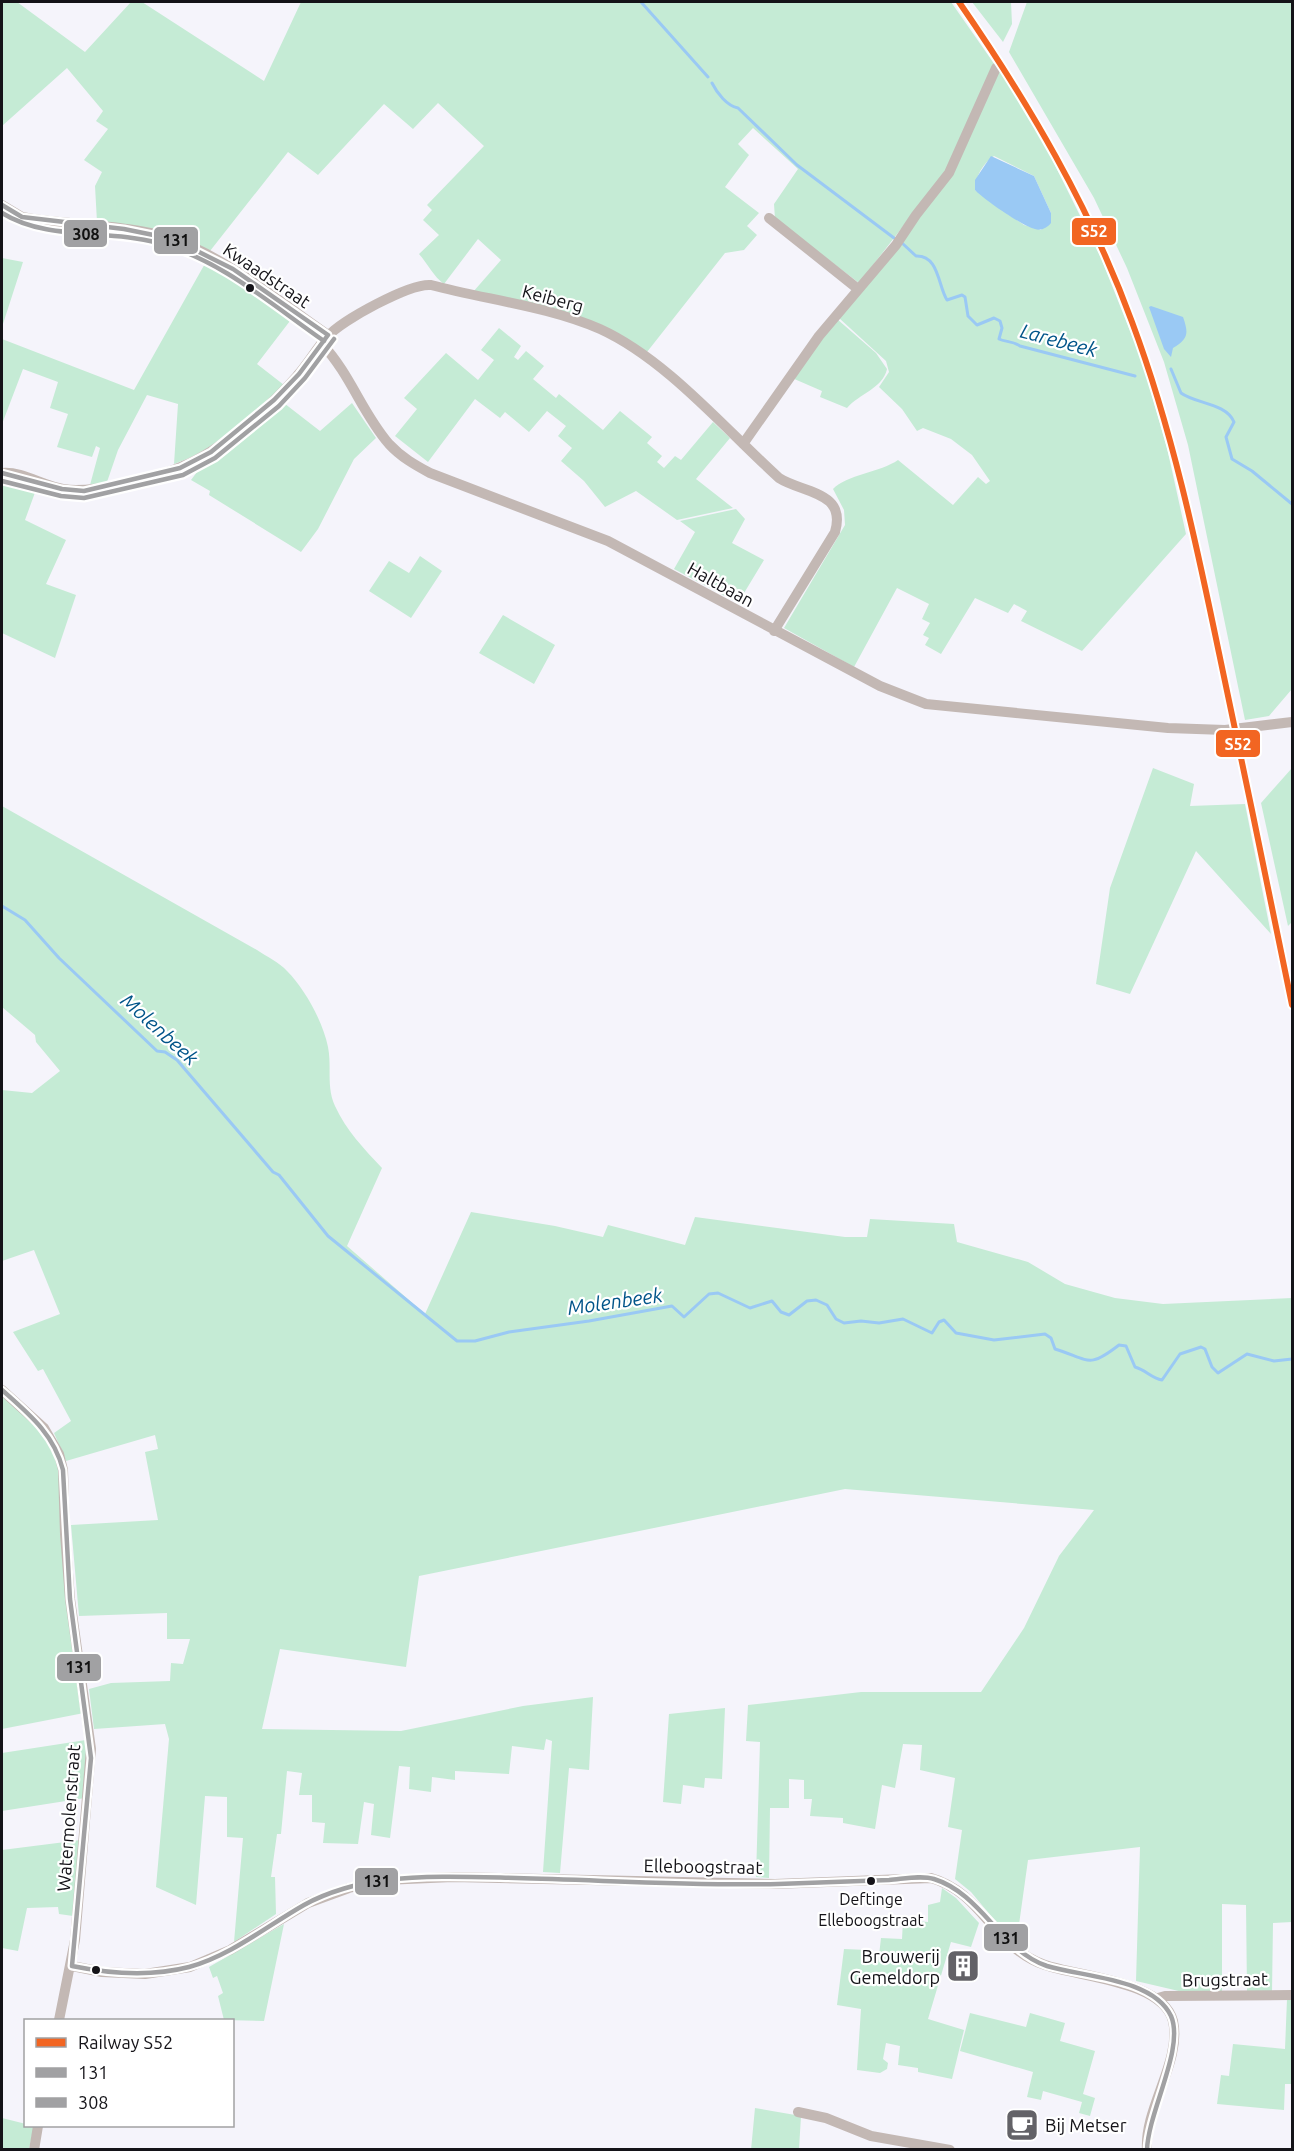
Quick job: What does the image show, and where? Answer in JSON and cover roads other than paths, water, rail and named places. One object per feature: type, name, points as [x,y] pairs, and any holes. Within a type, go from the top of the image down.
[{"type":"street","points":[[743,444],[836,316],[896,245],[949,173],[996,68]]},
{"type":"street","name":"Kwaadstraat","points":[[4,210],[33,219],[174,239],[209,256],[325,340]]},
{"type":"street","points":[[769,218],[858,290]]},
{"type":"street","name":"Keiberg","points":[[325,340],[388,298],[421,284],[559,314],[600,330],[644,355],[788,484],[822,495],[836,512],[838,521],[835,532],[774,631]]},
{"type":"street","points":[[2,473],[62,489],[84,491],[180,468],[210,452],[274,400],[325,340]]},
{"type":"street","name":"Haltbaan","points":[[325,340],[347,374],[370,418],[389,444],[406,460],[441,478],[608,541],[880,686],[926,704],[1168,728],[1225,730],[1293,722]]},
{"type":"street","name":"Watermolenstraat","points":[[2,1390],[44,1428],[59,1454],[63,1470],[70,1599],[91,1758],[72,1966],[59,2019]]},
{"type":"street","name":"Elleboogstraat","points":[[72,1966],[102,1972],[146,1974],[190,1967],[230,1950],[308,1903],[342,1890],[384,1880],[453,1877],[775,1884],[924,1878],[942,1881],[962,1893],[999,1935],[1028,1958],[1046,1965],[1149,1992],[1158,1998]]},
{"type":"street","name":"Brugstraat","points":[[1158,1998],[1293,1995]]},
{"type":"street","points":[[1147,2150],[1152,2119],[1175,2038],[1170,2012],[1158,1998]]},
{"type":"street","points":[[798,2112],[826,2118],[871,2136],[950,2150]]},
{"type":"street","points":[[34,2150],[38,2127]]},
{"type":"water","points":[[991,156],[1034,176],[1051,213],[1051,223],[1048,226],[1039,230],[1030,227],[986,200],[975,190],[975,180]]},
{"type":"water","points":[[1149,307],[1183,317],[1186,336],[1173,348],[1171,357],[1164,349]]},
{"type":"waterway","name":"Larebeek","points":[[641,2],[708,77]]},
{"type":"waterway","name":"Larebeek","points":[[712,83],[730,105],[738,108],[797,165],[894,238]]},
{"type":"waterway","name":"Larebeek","points":[[902,243],[916,256],[924,257],[934,266],[947,300],[962,295],[965,297],[968,316],[977,325],[994,318],[1000,321],[1002,328],[999,339],[1135,376]]},
{"type":"waterway","name":"Larebeek","points":[[1171,369],[1181,393],[1194,400],[1218,407],[1230,416],[1234,422],[1226,437],[1232,459],[1252,471],[1292,504]]},
{"type":"waterway","name":"Molenbeek","points":[[2,906],[25,920],[59,958],[157,1051],[165,1052],[177,1060],[273,1172],[279,1175],[328,1236],[457,1341],[475,1341],[509,1332],[672,1306],[684,1317],[709,1294],[718,1293],[750,1308],[772,1301],[781,1312],[789,1315],[807,1301],[816,1300],[827,1305],[836,1319],[844,1323],[861,1321],[879,1323],[903,1319],[932,1333],[939,1322],[944,1320],[956,1333],[994,1340],[1045,1334],[1051,1338],[1055,1349],[1088,1360],[1101,1357],[1119,1345],[1126,1346],[1135,1367],[1162,1380],[1180,1354],[1201,1347],[1205,1349],[1212,1367],[1218,1373],[1247,1354],[1274,1361],[1292,1359]]},
{"type":"rail line","name":"S52","points":[[959,2],[1009,78],[1056,156],[1115,279],[1146,362],[1171,444],[1192,528],[1292,1005]]},
{"type":"place","name":"Deftinge Elleboogstraat","points":[[871,1881]]},
{"type":"place","name":"Brouwerij Gemeldorp","points":[[963,1966]]},
{"type":"place","name":"Bij Metser","points":[[1022,2125]]}]
